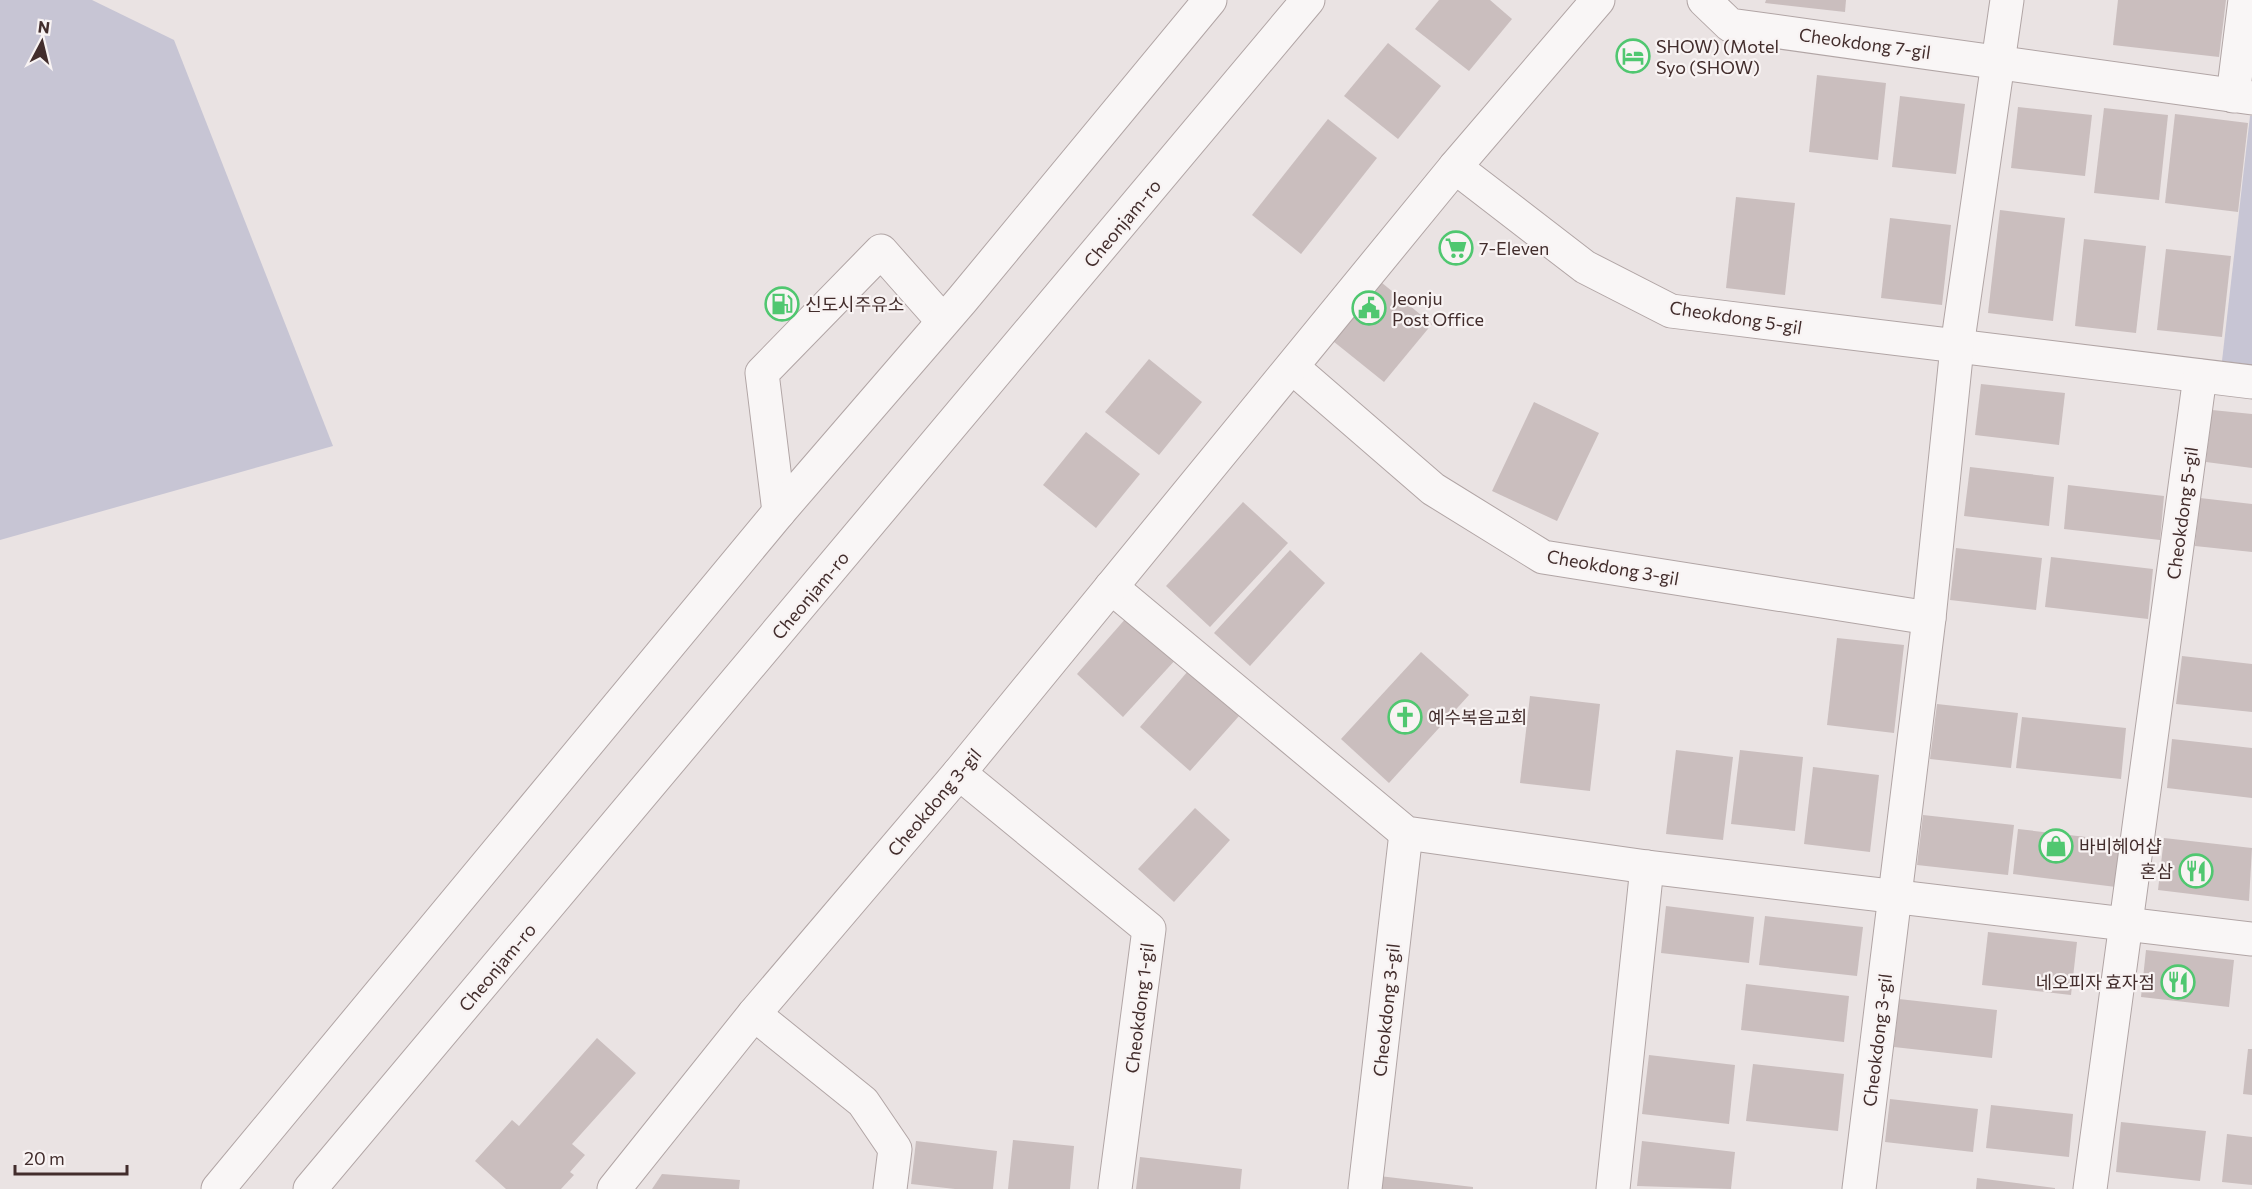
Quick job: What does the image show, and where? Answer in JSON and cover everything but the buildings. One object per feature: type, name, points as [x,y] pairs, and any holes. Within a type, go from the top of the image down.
[{"type":"street","points":[[218,1189],[779,512],[942,320],[962,300],[1210,0]]},
{"type":"street","name":"Cheonjam-ro","points":[[310,1189],[1308,0]]},
{"type":"street","points":[[1292,367],[1455,167],[1598,0]]},
{"type":"street","name":"Cheokdong 7-gil","points":[[1704,0],[1730,25],[2243,97],[2245,0]]},
{"type":"street","points":[[1929,618],[1957,347],[2007,0]]},
{"type":"street","name":"Cheokdong 5-gil","points":[[1455,167],[1585,267],[1671,311],[2252,382]]},
{"type":"street","points":[[779,512],[762,372],[881,251],[942,320]]},
{"type":"street","name":"Cheokdong 3-gil","points":[[754,1014],[959,773],[1292,367],[1433,489],[1543,556],[1929,618],[1860,1187]]},
{"type":"street","name":"Cheokdong 5-gil","points":[[2126,922],[2200,376]]},
{"type":"street","points":[[1111,587],[1406,833],[1647,867],[2126,922],[2252,939]]},
{"type":"street","name":"Cheokdong 1-gil","points":[[959,773],[1149,929],[1115,1189]]},
{"type":"street","name":"Cheokdong 3-gil","points":[[1365,1189],[1406,833]]},
{"type":"street","points":[[1613,1189],[1647,867]]},
{"type":"street","points":[[2090,1189],[2126,922]]},
{"type":"street","points":[[614,1189],[754,1014],[863,1102],[895,1149],[890,1189]]},
{"type":"shaded area","points":[[0,0],[92,0],[174,40],[333,446],[0,540]]},
{"type":"shaded area","points":[[2250,116],[2252,116],[2252,365],[2222,361]]},
{"type":"place","name":"SHOW) (Motel Syo (SHOW)","points":[[1633,56]]},
{"type":"place","name":"7-Eleven","points":[[1456,248]]},
{"type":"place","name":"신도시주유소","points":[[782,304]]},
{"type":"place","name":"Jeonju Post Office","points":[[1369,308]]},
{"type":"place","name":"예수복음교회","points":[[1405,717]]},
{"type":"place","name":"바비헤어샵","points":[[2056,846]]},
{"type":"place","name":"혼삼","points":[[2196,871]]},
{"type":"place","name":"네오피자 효자점","points":[[2178,982]]}]
